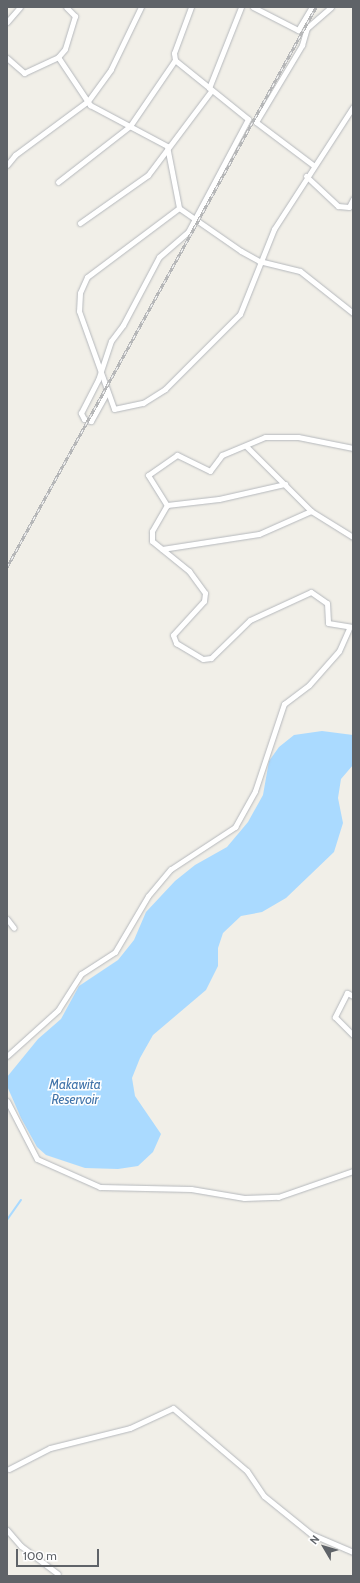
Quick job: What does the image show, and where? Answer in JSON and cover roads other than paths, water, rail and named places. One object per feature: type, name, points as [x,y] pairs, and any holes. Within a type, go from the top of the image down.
[{"type":"street","points":[[7,22],[20,7]]},
{"type":"street","points":[[7,58],[24,73],[58,57],[65,49],[75,16],[66,7]]},
{"type":"street","points":[[7,165],[15,155],[88,101],[111,69],[141,7]]},
{"type":"street","points":[[106,394],[91,421],[84,419],[82,410],[100,376],[104,353],[124,325],[147,275],[164,252],[185,237],[248,119],[210,90],[175,60],[174,53],[191,7]]},
{"type":"street","points":[[80,223],[148,175],[163,158],[167,146],[210,90],[241,7]]},
{"type":"street","points":[[254,7],[292,29],[298,30],[331,7]]},
{"type":"street","points":[[312,7],[305,26],[302,45],[256,122],[313,165]]},
{"type":"street","points":[[58,57],[88,101],[167,146]]},
{"type":"street","points":[[58,182],[130,126],[175,60]]},
{"type":"street","points":[[179,208],[87,277],[80,293],[80,311],[106,394],[114,409],[143,402],[165,389],[240,314],[274,229],[313,165],[353,107]]},
{"type":"street","points":[[167,146],[179,208],[260,261],[300,271],[353,313]]},
{"type":"street","points":[[306,176],[338,206],[349,207],[353,199]]},
{"type":"street","points":[[167,505],[148,475],[152,470],[177,455],[210,471],[222,455],[265,437],[298,437],[353,448]]},
{"type":"street","points":[[246,446],[311,511],[353,537]]},
{"type":"street","points":[[167,505],[219,499],[285,484]]},
{"type":"street","points":[[7,1056],[58,1010],[81,974],[115,952],[148,896],[171,869],[212,845],[235,827],[255,791],[284,704],[309,685],[339,651],[351,628],[328,623],[327,603],[311,592],[250,620],[211,658],[203,659],[176,643],[172,635],[204,601],[203,586],[162,550],[150,535],[167,505]]},
{"type":"street","points":[[162,550],[259,534],[311,511]]},
{"type":"street","points":[[7,919],[14,928]]},
{"type":"street","points":[[353,996],[347,993],[335,1017],[353,1035]]},
{"type":"street","points":[[7,1101],[37,1159],[100,1187],[192,1189],[244,1198],[278,1197],[353,1171]]},
{"type":"street","points":[[9,1469],[50,1448],[130,1428],[173,1408],[248,1471],[264,1496],[305,1529],[353,1552]]},
{"type":"street","points":[[7,1530],[21,1546],[58,1574]]},
{"type":"water","name":"Makawita Reservoir","points":[[322,731],[353,735],[353,765],[341,779],[338,798],[343,823],[334,852],[286,898],[262,912],[241,916],[223,933],[218,948],[218,966],[206,990],[153,1035],[140,1058],[132,1078],[135,1096],[161,1134],[153,1152],[138,1166],[118,1169],[85,1168],[46,1155],[37,1147],[21,1118],[7,1086],[7,1077],[38,1039],[61,1019],[79,986],[118,960],[134,940],[146,912],[175,881],[195,865],[227,847],[248,822],[263,795],[269,761],[279,747],[294,735]]},
{"type":"waterway","points":[[7,1220],[21,1200]]},
{"type":"railway","points":[[7,567],[316,7]]}]
